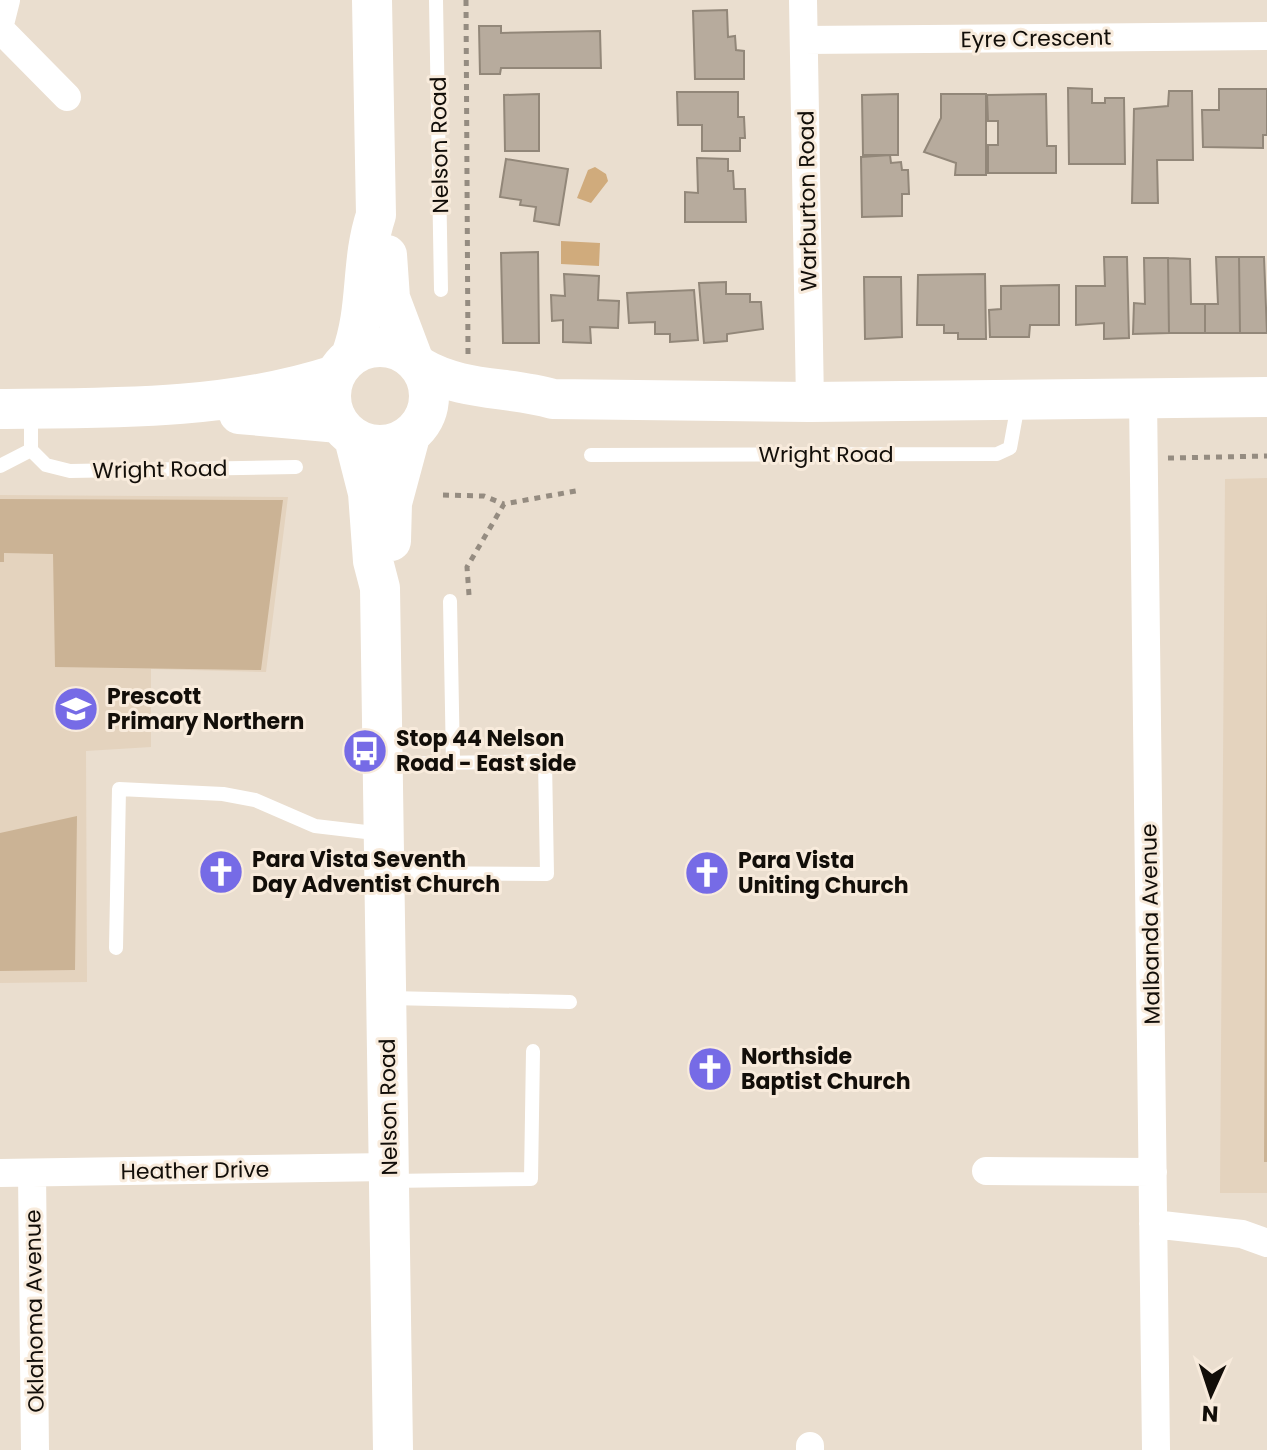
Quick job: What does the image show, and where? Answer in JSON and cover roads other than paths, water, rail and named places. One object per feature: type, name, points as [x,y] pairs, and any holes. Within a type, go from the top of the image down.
[{"type":"main road","points":[[346,431],[331,403],[365,310],[367,247],[376,215],[372,0]]},
{"type":"main road","points":[[376,215],[386,238],[393,310],[430,398],[415,432]]},
{"type":"main road","points":[[16,409],[192,405],[293,388],[343,365],[366,349],[382,347],[458,384],[533,393],[553,399],[810,402],[1267,397]]},
{"type":"main road","points":[[192,405],[346,431],[386,446],[474,410],[532,406],[553,399]]},
{"type":"main road","name":"Nelson Road","points":[[346,431],[368,493],[373,561],[380,588],[393,1450]]},
{"type":"main road","name":"Nelson Road","points":[[380,588],[390,558],[394,494],[415,432]]},
{"type":"street","points":[[6,0],[0,26],[67,97]]},
{"type":"street","name":"Warburton Road","points":[[803,0],[810,402]]},
{"type":"street","name":"Eyre Crescent","points":[[804,40],[1267,36]]},
{"type":"street","name":"Malbanda Avenue","points":[[1143,398],[1156,1450]]},
{"type":"street","points":[[986,1171],[1153,1172]]},
{"type":"street","name":"Heather Drive","points":[[0,1173],[390,1174]]},
{"type":"street","name":"Oklahoma Avenue","points":[[32,1173],[35,1450]]},
{"type":"street","points":[[1153,1224],[1242,1234],[1267,1243]]},
{"type":"lane","name":"Nelson Road","points":[[436,0],[441,290]]},
{"type":"lane","name":"Wright Road","points":[[591,455],[997,454],[1010,448],[1019,400]]},
{"type":"lane","points":[[0,466],[31,450],[16,409]]},
{"type":"lane","name":"Wright Road","points":[[31,450],[46,465],[70,471],[296,467]]},
{"type":"lane","points":[[450,601],[453,763]]},
{"type":"lane","points":[[383,765],[545,761],[547,874],[384,873]]},
{"type":"lane","points":[[116,948],[119,789],[223,794],[255,800],[315,826],[383,834]]},
{"type":"lane","points":[[386,998],[570,1002]]},
{"type":"lane","points":[[390,1174],[531,1179],[533,1051]]},
{"type":"place","name":"Prescott Primary Northern","points":[[76,709]]},
{"type":"place","name":"Stop 44 Nelson Road - East side","points":[[365,751]]},
{"type":"place","name":"Para Vista Seventh Day Adventist Church","points":[[221,872]]},
{"type":"place","name":"Para Vista Uniting Church","points":[[707,873]]},
{"type":"place","name":"Northside Baptist Church","points":[[710,1069]]}]
